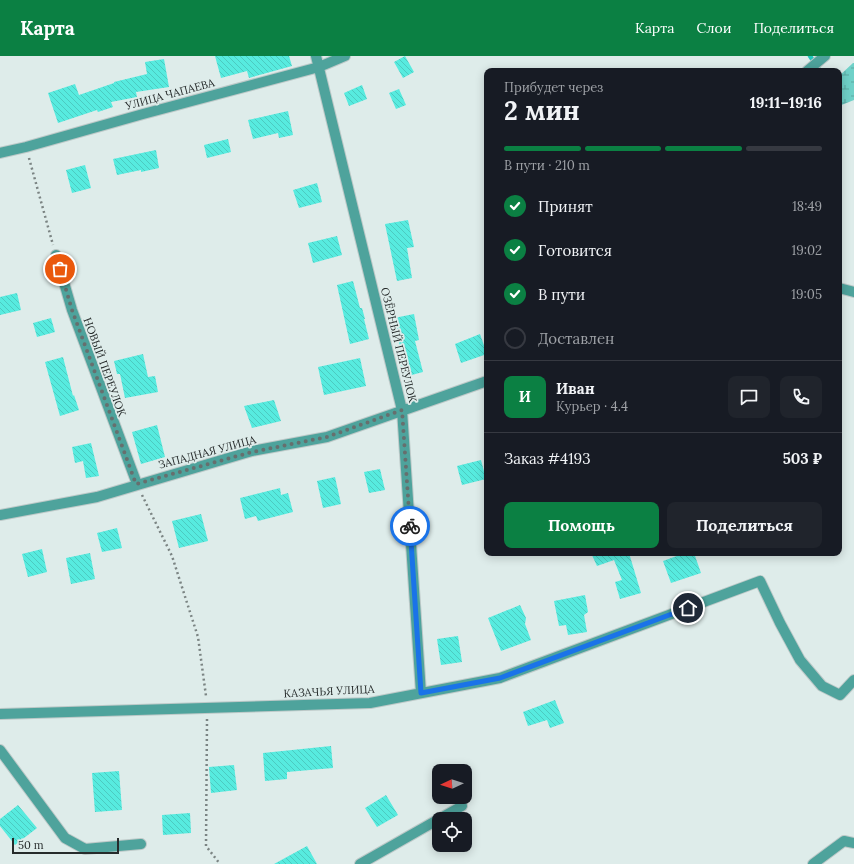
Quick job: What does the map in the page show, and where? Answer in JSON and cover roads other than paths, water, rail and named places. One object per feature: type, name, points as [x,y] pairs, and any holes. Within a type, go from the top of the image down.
[{"type":"street","name":"ОЗЁРНЫЙ ПЕРЕУЛОК","points":[[316,56],[402,410],[421,693]]},
{"type":"street","name":"УЛИЦА ЧАПАЕВА","points":[[0,153],[319,67],[344,56]]},
{"type":"street","points":[[810,68],[825,56]]},
{"type":"street","name":"НОВЫЙ ПЕРЕУЛОК","points":[[56,255],[72,310],[136,484]]},
{"type":"street","points":[[842,289],[854,292]]},
{"type":"street","name":"ЗАПАДНАЯ УЛИЦА","points":[[0,515],[97,497],[136,484],[252,452],[327,437],[484,382]]},
{"type":"street","name":"КАЗАЧЬЯ УЛИЦА","points":[[0,714],[370,703],[500,678],[760,581],[780,624],[800,660],[822,686],[840,695],[854,680]]},
{"type":"street","points":[[0,750],[65,838],[85,849],[141,844]]},
{"type":"street","points":[[451,812],[462,806]]},
{"type":"street","points":[[360,864],[432,823]]},
{"type":"street","points":[[812,864],[844,841],[854,843]]},
{"type":"waterway","points":[[810,56],[818,68]]}]
